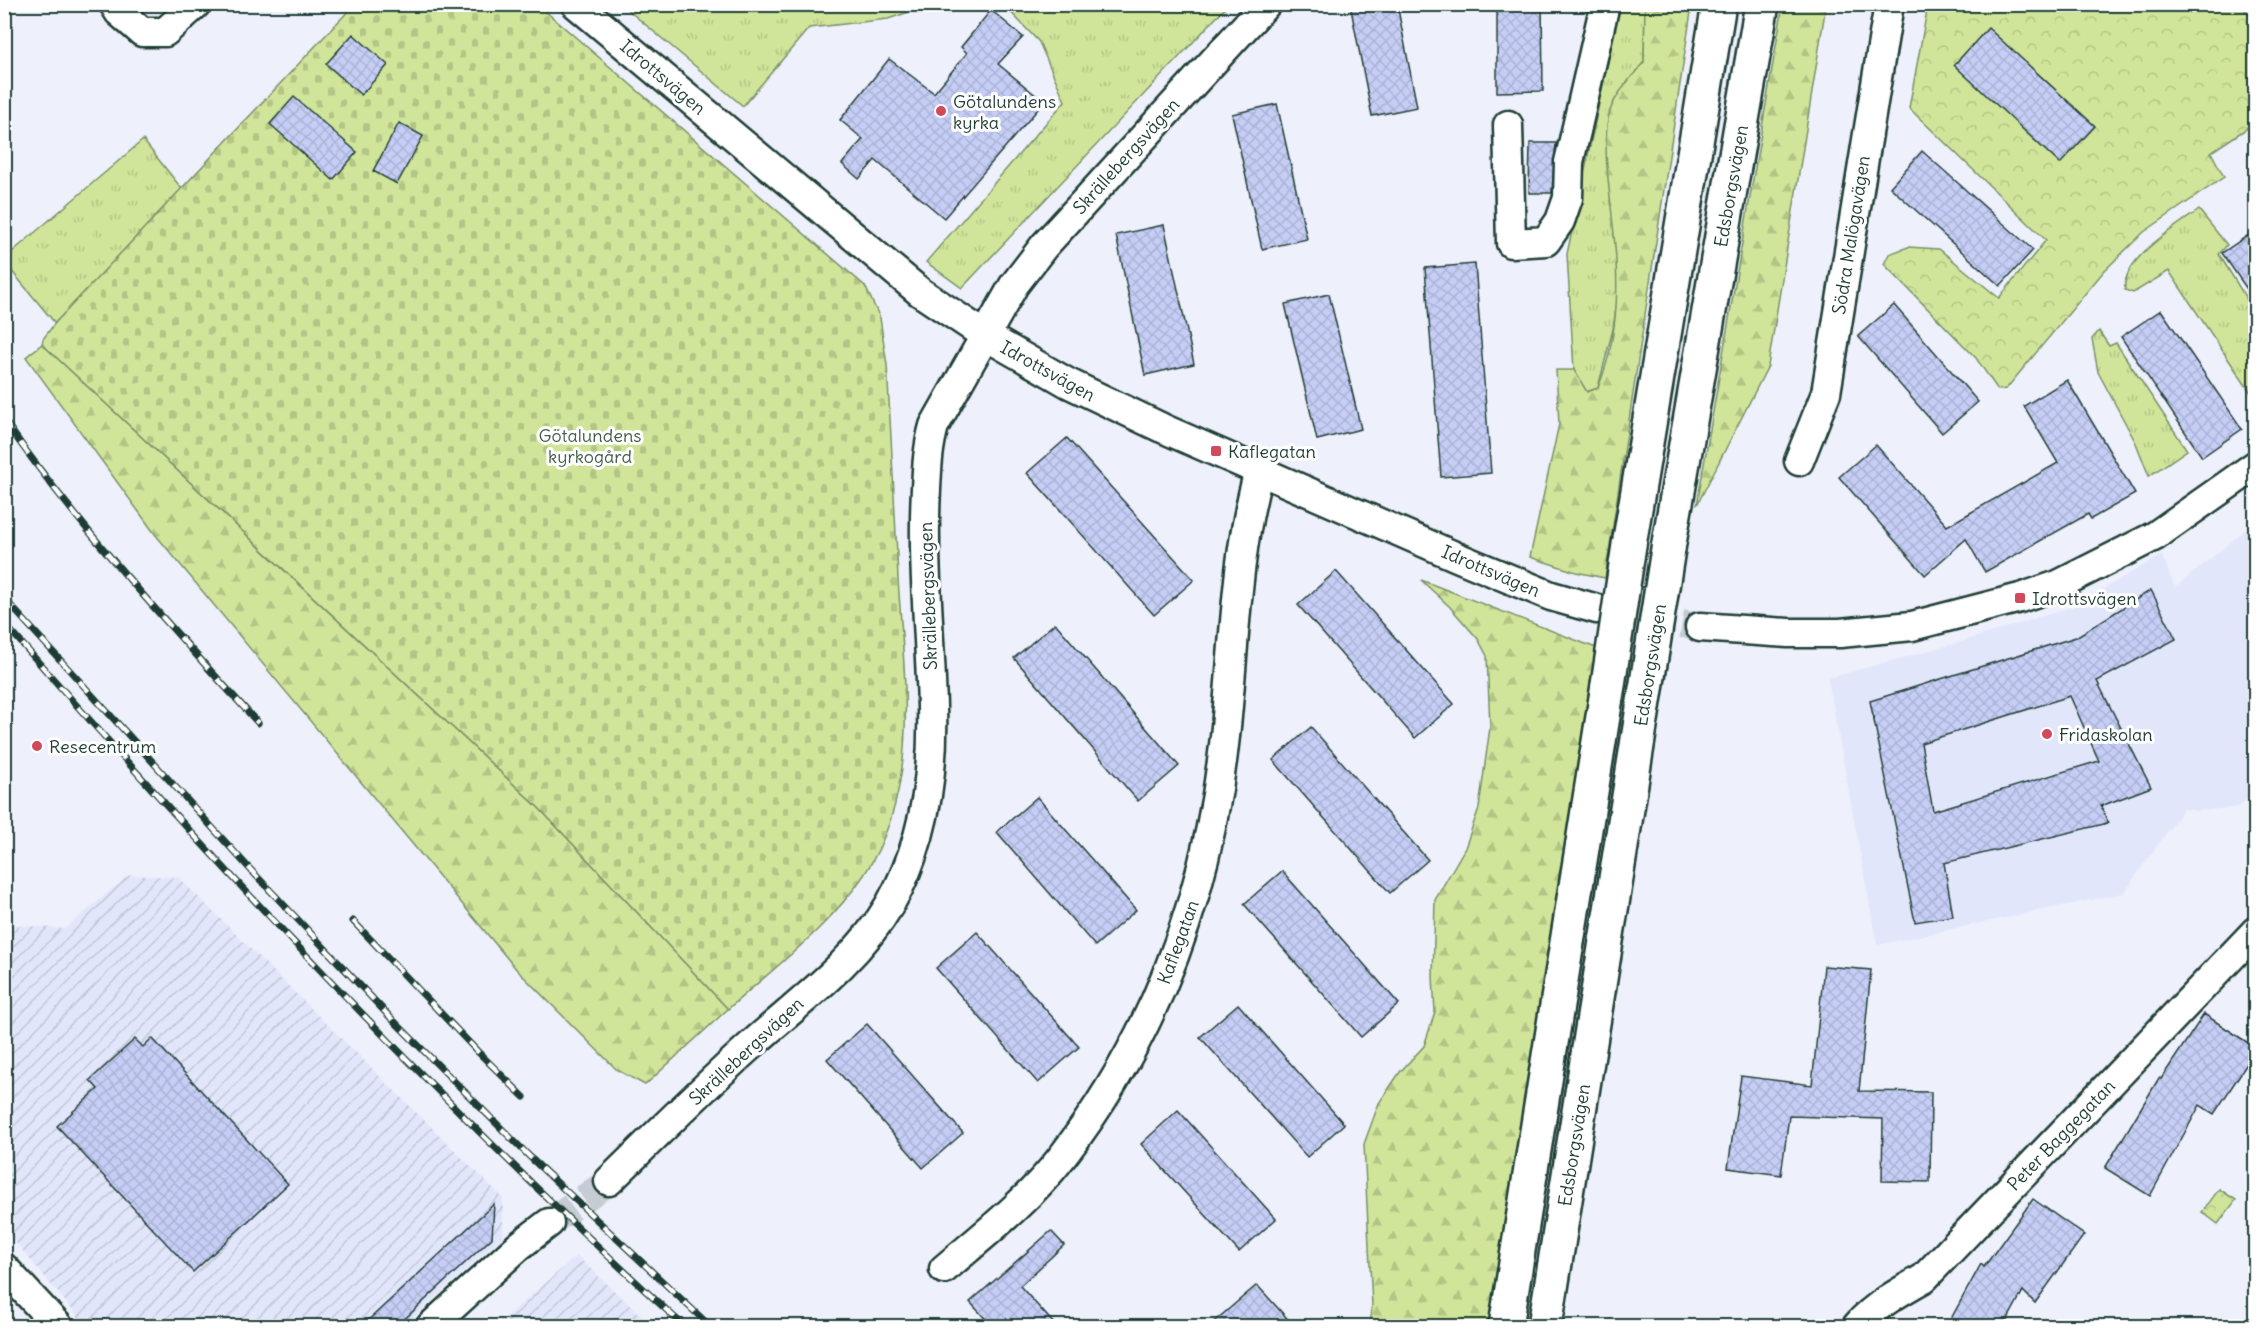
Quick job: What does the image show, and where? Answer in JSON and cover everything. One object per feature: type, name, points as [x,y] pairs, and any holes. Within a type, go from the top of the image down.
[{"type":"highway","points":[[1506,1326],[1629,545],[1719,4]]},
{"type":"highway","name":"Edsborgsvägen","points":[[1545,1326],[1668,549],[1762,4]]},
{"type":"street","points":[[114,4],[119,12],[142,32],[165,32],[196,4]]},
{"type":"street","name":"Idrottsvägen","points":[[576,4],[920,292],[986,336],[1088,393],[1259,471],[1551,596],[1597,609]]},
{"type":"street","name":"Skrällebergsvägen","points":[[609,1181],[715,1077],[846,959],[890,904],[908,864],[922,818],[931,770],[933,739],[925,507],[929,442],[950,395],[1014,285],[1044,246],[1266,4]]},
{"type":"street","points":[[1508,125],[1511,243],[1546,241],[1560,221],[1568,198],[1569,162],[1605,4]]},
{"type":"street","name":"Södra Malögavägen","points":[[1799,461],[1826,393],[1889,4]]},
{"type":"street","points":[[1700,627],[1788,633],[1840,633],[1912,626],[2020,598],[2058,585],[2155,536],[2256,465]]},
{"type":"street","name":"Kaflegatan","points":[[944,1269],[1012,1211],[1062,1158],[1128,1058],[1159,995],[1183,934],[1213,825],[1228,707],[1242,548],[1259,471]]},
{"type":"street","name":"Peter Baggegatan","points":[[1857,1326],[1900,1291],[1924,1278],[2256,931]]},
{"type":"street","points":[[431,1326],[519,1246],[549,1223]]},
{"type":"street","points":[[4,1268],[58,1326]]},
{"type":"shaded area","name":"Fridaskolan","points":[[2255,522],[2255,790],[2239,807],[2199,811],[2183,809],[2124,893],[1877,945],[1828,678],[1954,644],[2072,607],[2162,555],[2175,588]]},
{"type":"shaded area","points":[[129,875],[178,877],[503,1198],[503,1236],[404,1326],[86,1326],[5,1230],[4,924],[65,929]]},
{"type":"shaded area","points":[[577,1256],[652,1326],[495,1326]]},
{"type":"green space","name":"Götalundens kyrkogård","points":[[354,5],[538,5],[865,286],[880,318],[887,365],[905,693],[902,769],[895,806],[882,841],[864,875],[850,894],[800,946],[728,1009],[539,808],[42,344],[55,323]]},
{"type":"green space","points":[[622,5],[930,5],[888,19],[809,28],[743,106]]},
{"type":"green space","points":[[989,5],[1228,5],[962,288],[926,262],[1065,101],[1039,42],[1005,6]]},
{"type":"green space","points":[[1620,5],[1645,5],[1644,62],[1624,86],[1614,230],[1619,287],[1613,329],[1598,388],[1586,392],[1574,370],[1567,254]]},
{"type":"green space","points":[[1645,5],[1692,5],[1605,578],[1576,572],[1530,557],[1559,424],[1556,370],[1574,370],[1587,392],[1598,388],[1611,345],[1617,281],[1607,168],[1608,119],[1613,103],[1644,62]]},
{"type":"green space","points":[[1783,5],[1826,5],[1768,366],[1697,505]]},
{"type":"green space","points":[[1928,5],[2241,5],[2255,21],[2255,123],[2211,152],[2224,177],[2144,232],[2104,271],[2006,389],[1998,390],[1976,358],[1884,264],[1889,254],[1908,247],[1939,249],[1999,298],[2046,240],[1909,108]]},
{"type":"green space","points":[[143,140],[182,189],[55,323],[5,263],[5,258]]},
{"type":"green space","points":[[2199,210],[2227,245],[2219,254],[2255,313],[2255,399],[2169,271],[2133,293],[2125,290],[2126,278],[2141,255],[2152,244]]},
{"type":"green space","points":[[2099,331],[2109,346],[2116,343],[2187,450],[2149,476],[2136,443],[2098,372],[2092,339]]},
{"type":"green space","points":[[42,344],[539,808],[728,1009],[645,1085],[617,1070],[517,970],[155,534],[26,357]]},
{"type":"green space","points":[[1421,580],[1596,648],[1568,855],[1489,1326],[1370,1326],[1372,1306],[1364,1144],[1379,1103],[1400,1072],[1424,1046],[1435,1012],[1433,977],[1435,900],[1465,848],[1479,808],[1490,727],[1487,656],[1478,639],[1450,607]]},
{"type":"green space","points":[[2219,1189],[2236,1200],[2218,1224],[2202,1212]]},
{"type":"building","points":[[1350,4],[1397,4],[1417,107],[1372,116]]},
{"type":"building","points":[[1497,4],[1542,4],[1543,91],[1497,92]]},
{"type":"building","name":"Götalundens kyrka","points":[[991,10],[1023,37],[998,64],[1044,102],[944,218],[875,160],[859,179],[842,164],[863,139],[840,120],[889,59],[934,93],[967,53],[961,47]]},
{"type":"building","points":[[1988,28],[2095,126],[2060,164],[1954,65]]},
{"type":"building","points":[[353,34],[388,65],[361,95],[326,64]]},
{"type":"building","points":[[294,97],[357,152],[333,180],[270,124]]},
{"type":"building","points":[[1277,104],[1307,239],[1262,249],[1232,114]]},
{"type":"building","points":[[399,123],[423,136],[397,184],[373,171]]},
{"type":"building","points":[[1530,143],[1556,143],[1552,193],[1529,193]]},
{"type":"building","points":[[1922,151],[2033,250],[2000,286],[1890,187]]},
{"type":"building","points":[[1164,225],[1194,364],[1145,375],[1116,235]]},
{"type":"building","points":[[2256,230],[2256,302],[2222,253]]},
{"type":"building","points":[[1475,264],[1491,473],[1441,477],[1425,268]]},
{"type":"building","points":[[1329,294],[1361,429],[1317,440],[1285,304]]},
{"type":"building","points":[[1894,305],[1978,402],[1942,433],[1858,336]]},
{"type":"building","points":[[2161,310],[2242,429],[2202,457],[2121,337]]},
{"type":"building","points":[[2067,380],[2135,494],[2091,519],[2088,514],[1985,572],[1966,539],[1925,575],[1839,477],[1876,445],[1947,526],[2058,463],[2024,406]]},
{"type":"building","points":[[1067,438],[1194,580],[1154,615],[1027,473]]},
{"type":"building","points":[[1336,571],[1454,704],[1415,738],[1298,605]]},
{"type":"building","points":[[2151,590],[2176,639],[2097,681],[2151,787],[2101,806],[2108,823],[1944,863],[1953,916],[1915,922],[1870,701],[2076,637]],"holes":[[[2070,696],[2099,761],[1933,811],[1921,743]]]},
{"type":"building","points":[[1055,623],[1179,766],[1138,801],[1014,658]]},
{"type":"building","points":[[1311,727],[1428,860],[1390,893],[1273,760]]},
{"type":"building","points":[[1037,797],[1136,910],[1095,946],[997,832]]},
{"type":"building","points":[[1282,871],[1399,1004],[1361,1037],[1244,904]]},
{"type":"building","points":[[977,932],[1079,1047],[1038,1083],[936,968]]},
{"type":"building","points":[[1824,966],[1871,970],[1859,1091],[1931,1092],[1930,1182],[1882,1181],[1883,1119],[1789,1116],[1781,1175],[1728,1168],[1741,1076],[1812,1085]]},
{"type":"building","points":[[1238,1004],[1344,1124],[1307,1157],[1200,1037]]},
{"type":"building","points":[[2204,1014],[2256,1050],[2214,1114],[2200,1105],[2150,1196],[2105,1168],[2159,1078],[2161,1079]]},
{"type":"building","points":[[867,1024],[963,1133],[923,1168],[827,1059]]},
{"type":"building","points":[[152,1038],[288,1184],[193,1272],[57,1126],[98,1089],[90,1080],[135,1039],[143,1047]]},
{"type":"building","points":[[1178,1110],[1276,1219],[1239,1252],[1141,1144]]},
{"type":"building","points":[[2033,1199],[2084,1235],[2035,1303],[2023,1291],[2004,1326],[1947,1326],[1981,1264],[1984,1267]]},
{"type":"building","points":[[494,1204],[492,1238],[397,1326],[362,1326]]},
{"type":"building","points":[[1051,1231],[1064,1245],[1020,1286],[1056,1326],[992,1326],[970,1302]]},
{"type":"building","points":[[1257,1285],[1294,1326],[1209,1326]]},
{"type":"tunnel","points":[[1599,610],[1700,627]]},
{"type":"tunnel","points":[[549,1223],[609,1181]]},
{"type":"railway","points":[[4,420],[94,538],[258,723]]},
{"type":"railway","points":[[4,598],[249,868],[390,1017],[534,1161],[710,1326]]},
{"type":"railway","points":[[4,623],[167,806],[334,985],[506,1158],[684,1326]]},
{"type":"railway","points":[[353,921],[524,1097]]},
{"type":"place","name":"Götalundens kyrka","points":[[941,111]]},
{"type":"place","name":"Kaflegatan","points":[[1216,451]]},
{"type":"place","name":"Idrottsvägen","points":[[2020,598]]},
{"type":"place","name":"Fridaskolan","points":[[2047,734]]},
{"type":"place","name":"Resecentrum","points":[[37,746]]}]
